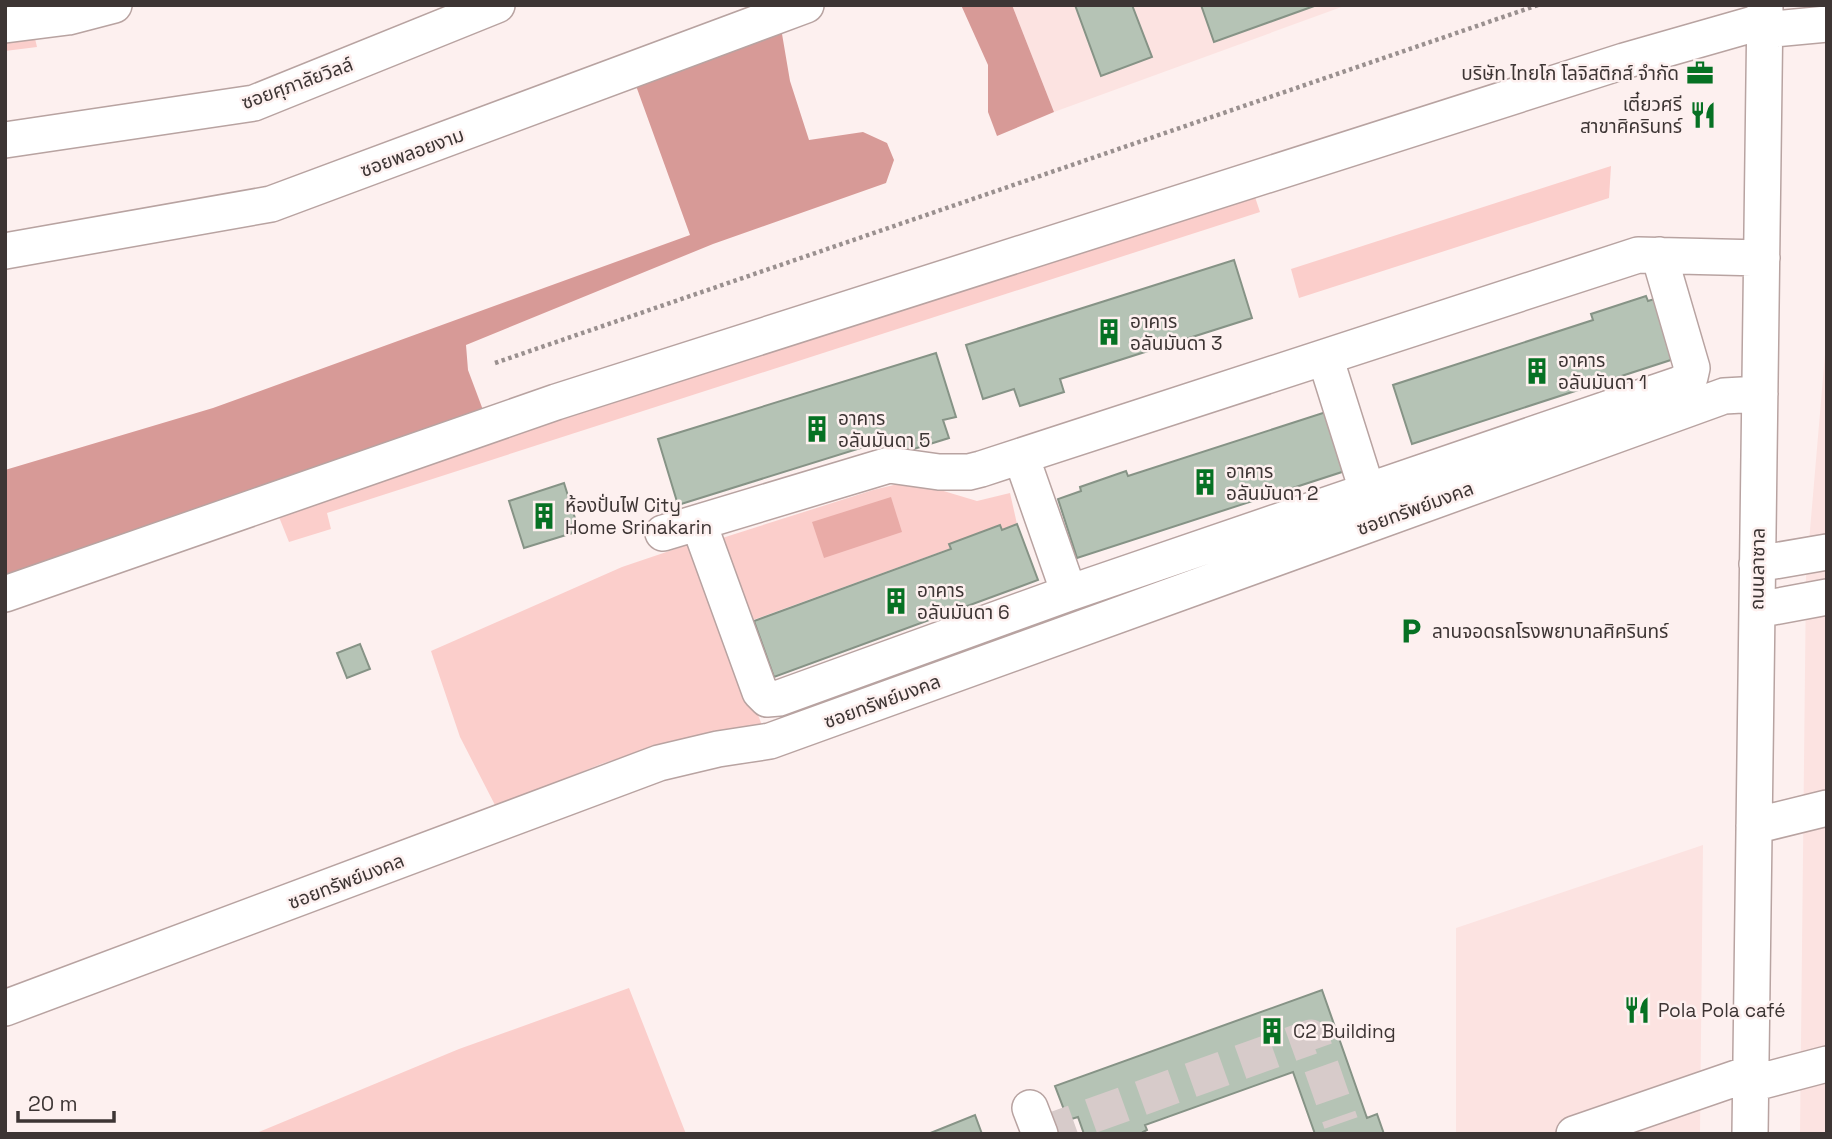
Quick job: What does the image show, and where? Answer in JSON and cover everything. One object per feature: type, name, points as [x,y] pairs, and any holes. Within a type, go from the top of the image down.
[{"type":"street","points":[[5,25],[65,11],[114,5]]},
{"type":"street","name":"ซอยศุภาลัยวิลล์","points":[[5,139],[254,103],[497,5]]},
{"type":"street","name":"ซอยพลอยงาม","points":[[5,251],[271,204],[806,5]]},
{"type":"street","points":[[5,594],[583,394],[1623,61],[1764,19],[1827,24]]},
{"type":"street","name":"ถนนลาซาล","points":[[1750,1134],[1764,19]]},
{"type":"street","points":[[663,533],[889,465],[969,472],[1638,255],[1762,258]]},
{"type":"street","points":[[698,523],[760,692],[771,700],[1069,593],[1686,381],[1692,368],[1659,255]]},
{"type":"street","points":[[1325,357],[1367,490]]},
{"type":"street","name":"ซอยทรัพย์มงคล","points":[[5,1008],[659,763],[718,749],[770,741],[1724,396],[1760,394]]},
{"type":"street","points":[[1021,456],[1069,593]]},
{"type":"street","points":[[1757,564],[1827,552]]},
{"type":"street","points":[[1757,610],[1827,597]]},
{"type":"street","points":[[1754,826],[1827,808]]},
{"type":"street","points":[[1574,1134],[1751,1079],[1827,1063]]},
{"type":"path","points":[[495,363],[1538,5]]},
{"type":"shaded area","points":[[5,5],[27,5],[37,47],[5,51]]},
{"type":"shaded area","points":[[961,5],[1012,5],[1054,112],[997,136],[988,112],[988,65]]},
{"type":"shaded area","points":[[1012,5],[1347,5],[1054,112]]},
{"type":"shaded area","points":[[781,28],[790,81],[809,140],[863,132],[887,143],[894,160],[886,183],[713,244],[466,345],[468,370],[483,410],[5,581],[5,470],[213,408],[690,235],[635,83]]},
{"type":"shaded area","points":[[1611,166],[1609,198],[1299,298],[1291,269]]},
{"type":"shaded area","points":[[1254,194],[1260,212],[327,513],[331,529],[289,542],[277,512],[637,391]]},
{"type":"shaded area","points":[[1827,331],[1827,1134],[1800,1134],[1806,577]]},
{"type":"shaded area","points":[[910,481],[977,501],[1010,493],[1017,524],[742,624],[716,540],[873,490]]},
{"type":"shaded area","points":[[891,497],[902,532],[824,558],[812,522]]},
{"type":"shaded area","points":[[693,543],[763,728],[716,737],[675,740],[601,764],[496,807],[460,737],[431,651],[622,567]]},
{"type":"shaded area","points":[[1703,845],[1700,1134],[1456,1134],[1456,928]]},
{"type":"shaded area","points":[[629,988],[686,1134],[254,1134],[459,1049]]},
{"type":"building","points":[[1075,5],[1132,5],[1152,57],[1101,76]]},
{"type":"building","points":[[1201,5],[1317,5],[1214,42]]},
{"type":"building","name":"อาคาร อลันมันดา 3","points":[[1234,260],[1252,318],[1060,379],[1064,392],[1020,406],[1014,389],[983,399],[966,345]]},
{"type":"building","name":"อาคาร อลันมันดา 1","points":[[1646,296],[1648,301],[1661,297],[1680,357],[1412,444],[1393,385],[1593,320],[1591,314]]},
{"type":"building","name":"อาคาร อลันมันดา 5","points":[[936,353],[956,417],[943,420],[949,438],[888,457],[883,441],[678,505],[658,439]]},
{"type":"building","name":"อาคาร อลันมันดา 2","points":[[1326,412],[1345,471],[1077,558],[1058,499],[1081,491],[1080,487],[1126,471],[1128,476]]},
{"type":"building","name":"ห้องปั่นไฟ City Home Srinakarin","points":[[564,483],[579,531],[524,548],[509,501]]},
{"type":"building","name":"อาคาร อลันมันดา 6","points":[[1017,524],[1038,580],[774,677],[754,621],[951,549],[949,544],[1000,525],[1002,530]]},
{"type":"building","points":[[360,644],[370,669],[347,678],[337,653]]},
{"type":"building","name":"C2 Building","points":[[1322,990],[1367,1118],[1377,1114],[1384,1134],[1315,1134],[1293,1072],[1145,1125],[1147,1130],[1144,1134],[1084,1134],[1078,1117],[1068,1120],[1055,1086]]},
{"type":"building","points":[[975,1115],[982,1134],[928,1134]]},
{"type":"tunnel","points":[[1041,1134],[1311,1037],[1341,1123]]},
{"type":"place","name":"บริษัท ไทยโก โลจิสติกส์ จำกัด","points":[[1700,73]]},
{"type":"place","name":"เตี๋ยวศรี สาขาศิครินทร์","points":[[1703,115]]},
{"type":"place","name":"อาคาร อลันมันดา 3","points":[[1109,332]]},
{"type":"place","name":"อาคาร อลันมันดา 1","points":[[1537,371]]},
{"type":"place","name":"อาคาร อลันมันดา 5","points":[[817,429]]},
{"type":"place","name":"อาคาร อลันมันดา 2","points":[[1205,482]]},
{"type":"place","name":"ห้องปั่นไฟ City Home Srinakarin","points":[[544,516]]},
{"type":"place","name":"อาคาร อลันมันดา 6","points":[[896,601]]},
{"type":"place","name":"ลานจอดรถโรงพยาบาลศิครินทร์","points":[[1411,631]]},
{"type":"place","name":"Pola Pola café","points":[[1637,1010]]},
{"type":"place","name":"C2 Building","points":[[1272,1031]]}]
